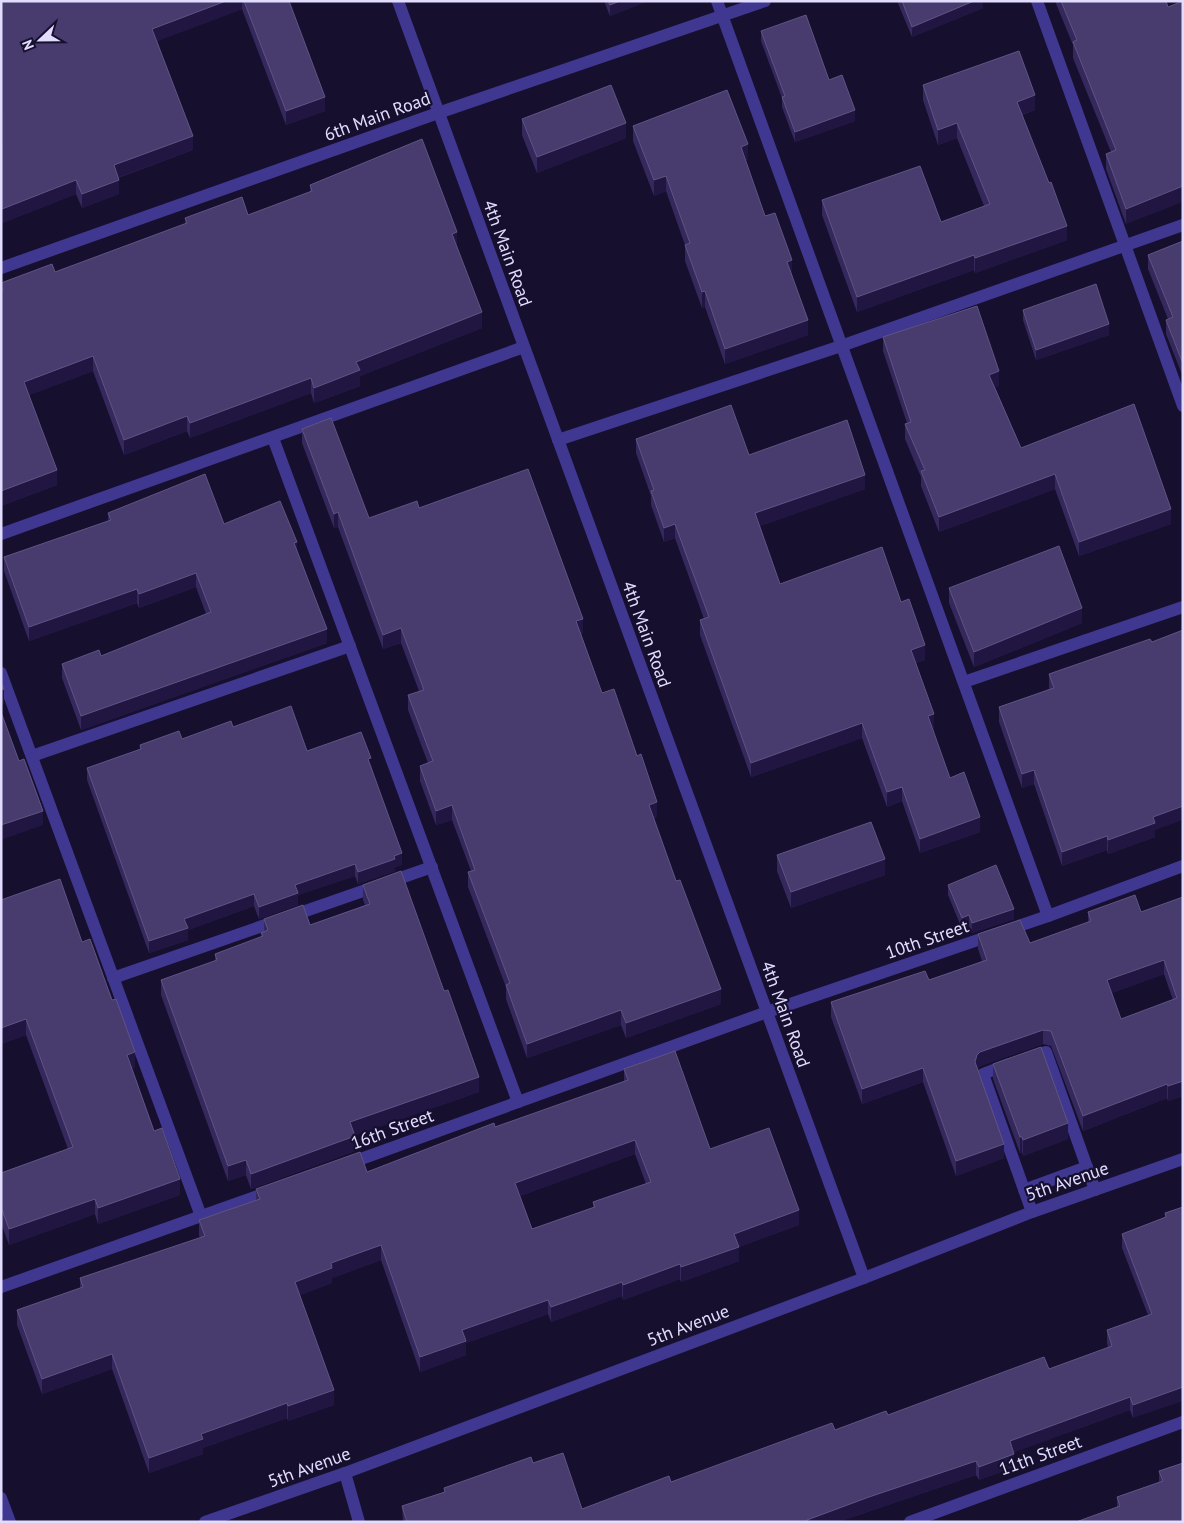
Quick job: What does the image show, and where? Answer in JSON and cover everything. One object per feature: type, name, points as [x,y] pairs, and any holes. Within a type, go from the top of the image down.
[{"type":"street","name":"4th Main Road","points":[[398,1],[864,1278]]},
{"type":"street","points":[[716,1],[1048,916]]},
{"type":"street","name":"6th Main Road","points":[[1,268],[438,113],[765,1]]},
{"type":"street","points":[[1037,1],[1183,406]]},
{"type":"street","points":[[558,440],[841,346],[1183,225]]},
{"type":"street","points":[[1,534],[524,347]]},
{"type":"street","points":[[273,438],[518,1102]]},
{"type":"street","points":[[964,682],[1183,607]]},
{"type":"street","points":[[32,756],[350,646]]},
{"type":"street","points":[[1,673],[201,1216]]},
{"type":"street","name":"10th Street","points":[[766,1012],[1048,916],[1183,866]]},
{"type":"street","points":[[113,978],[432,867]]},
{"type":"street","name":"16th Street","points":[[334,1168],[766,1012]]},
{"type":"street","points":[[1032,1212],[983,1074],[1011,1063],[1046,1052],[1096,1190]]},
{"type":"street","name":"5th Avenue","points":[[205,1522],[345,1473],[864,1278],[1032,1212],[1183,1159]]},
{"type":"street","points":[[1024,1190],[1087,1167]]},
{"type":"street","points":[[1,1287],[288,1185]]},
{"type":"street","name":"11th Street","points":[[910,1522],[1183,1422]]},
{"type":"street","points":[[345,1473],[359,1522]]},
{"type":"street","points":[[1,1498],[10,1522]]},
{"type":"building","points":[[1,1],[226,1],[152,29],[193,136],[114,165],[119,180],[82,194],[76,180],[2,209]]},
{"type":"building","points":[[244,1],[289,1],[325,97],[286,111]]},
{"type":"building","points":[[608,1],[620,1],[610,5]]},
{"type":"building","points":[[902,1],[974,1],[912,27]]},
{"type":"building","points":[[1061,1],[1166,1],[1168,7],[1183,1],[1183,186],[1126,209],[1106,154],[1116,150],[1073,42],[1077,40]]},
{"type":"building","points":[[806,15],[829,80],[842,75],[855,110],[795,132],[782,97],[785,96],[761,31]]},
{"type":"building","points":[[1019,51],[1035,95],[1017,102],[1049,183],[1051,182],[1067,226],[975,258],[974,255],[857,297],[822,200],[920,166],[941,222],[990,204],[957,123],[938,130],[923,85]]},
{"type":"building","points":[[611,85],[626,123],[537,157],[522,119]]},
{"type":"building","points":[[727,90],[748,144],[741,147],[765,216],[775,213],[792,260],[787,262],[808,320],[725,349],[705,291],[702,292],[685,245],[690,243],[666,176],[654,180],[633,126]]},
{"type":"building","points":[[422,139],[457,232],[452,234],[482,312],[356,362],[360,370],[314,388],[311,378],[190,423],[187,416],[124,440],[93,356],[24,382],[57,470],[1,491],[1,291],[3,290],[1,283],[52,264],[55,272],[187,223],[185,218],[242,197],[248,215],[312,191],[310,185]]},
{"type":"building","points":[[1183,241],[1183,364],[1166,320],[1173,317],[1148,255]]},
{"type":"building","points":[[1096,284],[1109,324],[1036,350],[1023,310]]},
{"type":"building","points":[[977,306],[999,371],[989,375],[1021,448],[1134,404],[1171,509],[1079,542],[1055,474],[939,517],[921,471],[925,470],[905,424],[911,422],[883,337]]},
{"type":"building","points":[[731,405],[749,455],[847,420],[865,475],[755,513],[780,584],[882,547],[901,602],[909,599],[925,645],[911,650],[934,714],[928,716],[950,778],[964,772],[980,817],[920,839],[902,787],[887,792],[862,723],[751,763],[700,620],[709,617],[675,524],[664,528],[651,491],[654,490],[636,439]]},
{"type":"building","points":[[331,418],[369,518],[417,501],[419,508],[528,469],[583,619],[576,621],[602,693],[614,689],[637,756],[641,754],[657,802],[649,805],[676,881],[680,880],[721,989],[626,1023],[621,1010],[527,1044],[506,985],[510,983],[468,872],[475,870],[452,805],[436,811],[420,766],[433,761],[408,695],[424,690],[401,628],[383,635],[338,512],[334,514],[302,429]]},
{"type":"building","points":[[205,474],[224,524],[280,501],[297,542],[294,543],[327,629],[81,716],[62,664],[99,650],[101,656],[211,612],[196,573],[139,594],[137,589],[29,627],[4,557],[111,520],[108,513]]},
{"type":"building","points":[[1059,546],[1082,608],[974,652],[949,588]]},
{"type":"building","points":[[1183,630],[1183,806],[1153,817],[1155,823],[1108,840],[1107,836],[1062,852],[1034,770],[1022,774],[999,707],[1054,688],[1049,674],[1150,639],[1152,642]]},
{"type":"building","points":[[291,706],[307,751],[361,732],[371,758],[368,759],[402,853],[394,856],[395,859],[358,872],[355,864],[295,885],[298,893],[259,907],[254,894],[184,919],[188,928],[149,941],[87,768],[141,749],[140,745],[179,731],[182,739],[231,721],[233,727]]},
{"type":"building","points":[[1,712],[19,761],[24,759],[43,811],[1,825]]},
{"type":"building","points":[[871,822],[885,859],[791,892],[777,855]]},
{"type":"building","points":[[996,865],[1014,909],[972,923],[969,915],[962,918],[948,885]]},
{"type":"building","points":[[401,871],[444,991],[448,990],[479,1077],[350,1122],[355,1136],[251,1174],[246,1160],[228,1166],[161,980],[217,960],[215,954],[263,936],[261,933],[268,930],[264,919],[303,905],[310,925],[370,904],[363,885]]},
{"type":"building","points":[[60,879],[82,942],[90,939],[112,1000],[116,999],[135,1052],[127,1055],[154,1131],[162,1128],[180,1179],[98,1208],[95,1199],[9,1229],[1,1207],[1,1173],[73,1147],[26,1019],[1,1028],[1,900]]},
{"type":"building","points":[[1135,895],[1141,912],[1183,897],[1183,1081],[1168,1086],[1167,1084],[1083,1116],[1051,1031],[1043,1030],[980,1052],[975,1062],[1004,1144],[956,1161],[923,1068],[862,1089],[831,1002],[925,971],[929,980],[987,960],[978,934],[1020,920],[1030,943],[1091,921],[1088,912]],"holes":[[[1164,960],[1177,998],[1121,1019],[1107,980]]]},
{"type":"building","points":[[1041,1047],[1068,1123],[1023,1140],[1020,1137],[993,1064]]},
{"type":"building","points":[[675,1051],[710,1149],[769,1128],[799,1210],[734,1234],[739,1247],[681,1267],[680,1264],[623,1285],[622,1282],[551,1307],[548,1300],[462,1330],[466,1341],[420,1357],[381,1245],[331,1263],[332,1268],[295,1282],[334,1390],[288,1406],[287,1403],[201,1434],[203,1439],[149,1458],[112,1354],[42,1379],[17,1310],[83,1287],[80,1278],[205,1236],[199,1220],[260,1199],[256,1189],[360,1152],[367,1172],[494,1123],[495,1127],[628,1080],[624,1069]],"holes":[[[635,1140],[651,1182],[593,1202],[595,1207],[532,1229],[515,1183]]]},
{"type":"building","points":[[1183,1207],[1183,1387],[1133,1405],[1130,1397],[1010,1441],[1014,1454],[979,1467],[976,1461],[869,1497],[807,1520],[808,1522],[407,1522],[402,1506],[445,1492],[444,1488],[531,1457],[533,1463],[563,1453],[582,1509],[669,1476],[671,1482],[832,1423],[835,1430],[886,1411],[888,1415],[1044,1357],[1049,1369],[1112,1346],[1107,1330],[1152,1314],[1122,1234],[1166,1217],[1165,1213]]},
{"type":"building","points":[[1183,1463],[1183,1522],[1076,1522],[1120,1506],[1117,1497],[1163,1481],[1159,1471]]}]
